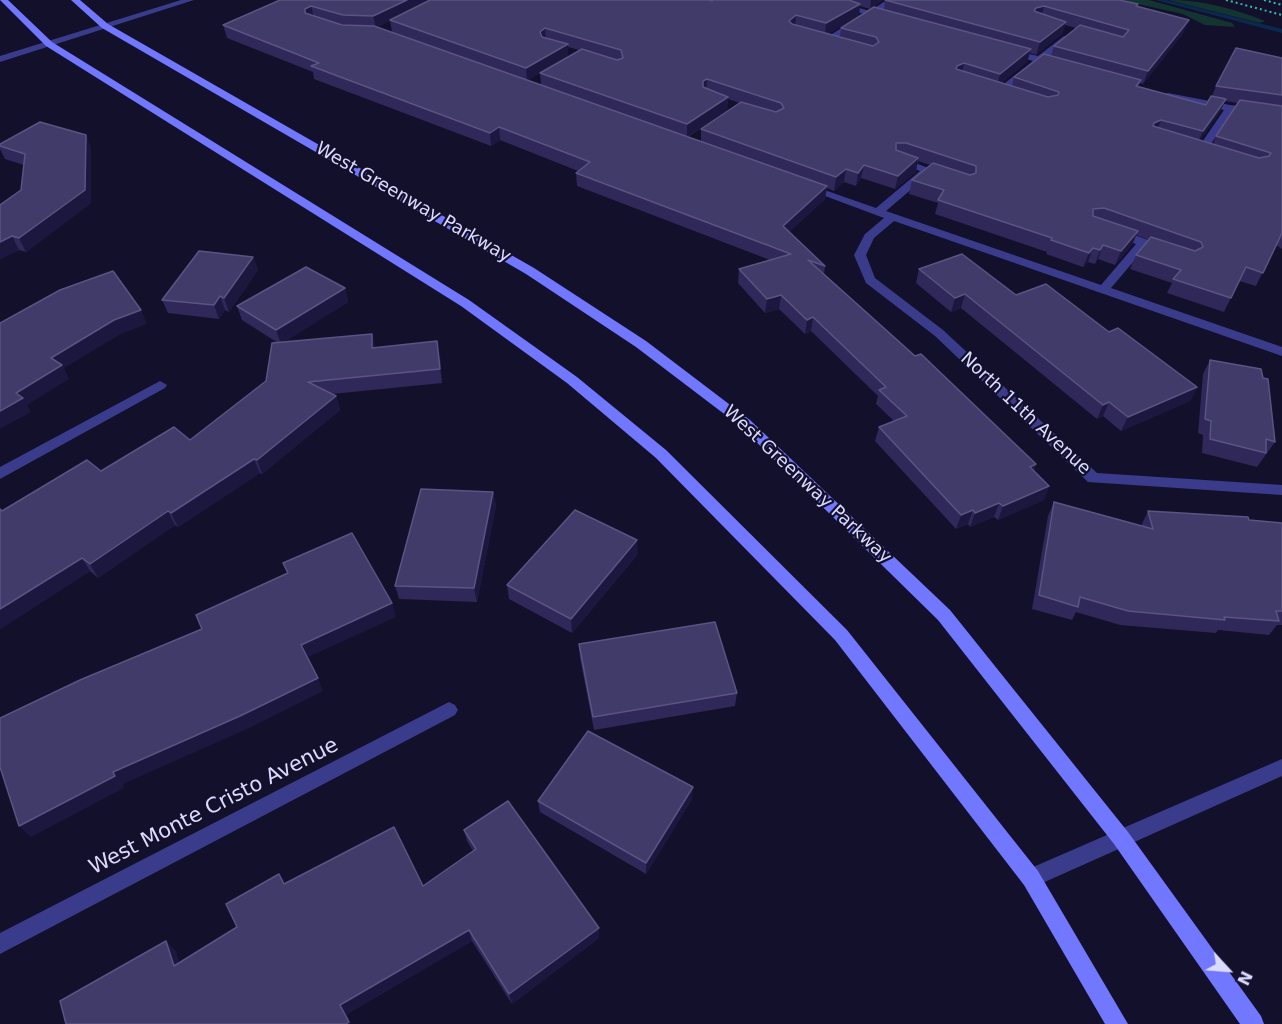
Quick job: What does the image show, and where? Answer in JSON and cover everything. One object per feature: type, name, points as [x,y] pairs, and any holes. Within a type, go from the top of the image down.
[{"type":"main road","points":[[3,0],[49,44],[465,303],[572,380],[661,454],[841,635],[1031,878],[1117,1024]]},
{"type":"main road","name":"West Greenway Parkway","points":[[75,0],[105,26],[530,271],[641,344],[745,423],[944,615],[1121,838],[1253,1024]]},
{"type":"street","points":[[0,59],[190,0]]},
{"type":"street","points":[[821,0],[894,20]]},
{"type":"street","points":[[828,41],[893,0]]},
{"type":"street","points":[[999,92],[1074,32],[1065,29]]},
{"type":"street","points":[[816,38],[838,45]]},
{"type":"street","points":[[995,48],[1061,66]]},
{"type":"street","points":[[1159,93],[1230,108],[1282,114]]},
{"type":"street","points":[[1201,151],[1230,108]]},
{"type":"street","points":[[1189,147],[1212,154]]},
{"type":"street","points":[[899,160],[957,180]]},
{"type":"street","points":[[879,212],[927,170]]},
{"type":"street","points":[[800,184],[1282,352]]},
{"type":"street","name":"North 11th Avenue","points":[[892,217],[869,236],[860,255],[870,280],[939,333],[1093,478],[1282,490]]},
{"type":"street","points":[[1104,229],[1180,256]]},
{"type":"street","points":[[1103,290],[1143,243]]},
{"type":"street","points":[[0,474],[160,385]]},
{"type":"street","name":"West Monte Cristo Avenue","points":[[0,944],[449,710]]},
{"type":"street","points":[[1031,878],[1282,767]]},
{"type":"path","points":[[1226,0],[1282,15]]},
{"type":"path","points":[[1264,0],[1282,5]]},
{"type":"green space","points":[[1120,0],[1149,0],[1232,23],[1235,27],[1205,25],[1183,14]]},
{"type":"green space","points":[[1168,0],[1194,1],[1241,12],[1265,21],[1260,23]]},
{"type":"building","points":[[280,0],[407,0],[373,16],[343,15],[311,6],[305,9],[305,13],[342,25],[374,26],[827,186],[783,226],[825,266],[808,260],[915,356],[921,354],[1036,464],[1030,467],[1049,486],[1003,506],[999,503],[975,513],[973,510],[961,515],[879,427],[907,416],[879,390],[886,387],[813,317],[807,320],[781,295],[767,299],[739,269],[791,254],[576,173],[590,162],[499,127],[490,133],[311,66],[319,63],[223,25]]},
{"type":"building","points":[[430,0],[849,0],[860,4],[826,23],[796,15],[789,21],[792,24],[873,46],[879,42],[876,37],[841,28],[874,7],[1031,49],[1000,74],[964,63],[956,69],[1048,97],[1058,95],[1059,92],[1014,77],[1044,54],[1141,80],[1136,86],[1206,105],[1211,96],[1226,99],[1203,131],[1161,120],[1153,126],[1259,158],[1269,156],[1271,153],[1216,136],[1240,100],[1282,106],[1282,233],[1263,273],[1246,267],[1231,298],[1173,279],[1181,270],[1136,255],[1151,237],[1195,251],[1203,247],[1201,242],[1104,208],[1093,209],[1093,216],[1138,231],[1121,251],[1103,245],[1100,250],[1093,248],[1089,253],[1051,240],[1052,238],[938,200],[944,190],[912,180],[933,163],[970,175],[976,173],[976,166],[906,143],[896,143],[896,150],[918,158],[898,176],[864,165],[858,173],[846,169],[836,177],[701,129],[741,102],[776,112],[784,108],[781,103],[707,79],[703,81],[703,87],[728,97],[687,124],[540,73],[582,49],[617,60],[623,58],[621,50],[545,28],[540,32],[542,37],[568,44],[526,68],[390,20]]},
{"type":"building","points":[[885,0],[1119,0],[1189,20],[1148,71],[1054,46],[1080,25],[1123,37],[1129,30],[1044,6],[1034,11],[1066,22],[1040,42]]},
{"type":"building","points":[[1236,48],[1282,58],[1282,95],[1216,86]]},
{"type":"building","points":[[40,122],[86,135],[85,190],[19,238],[12,236],[0,242],[0,205],[21,190],[25,154],[0,146],[0,144]]},
{"type":"building","points":[[199,251],[253,257],[224,298],[220,296],[214,305],[162,300]]},
{"type":"building","points":[[962,254],[1016,295],[1046,284],[1109,332],[1118,328],[1197,387],[1128,417],[1109,402],[1103,405],[965,294],[955,298],[919,269]]},
{"type":"building","points":[[306,267],[345,288],[276,330],[237,306]]},
{"type":"building","points":[[113,271],[141,310],[114,320],[51,358],[62,365],[16,393],[23,398],[0,411],[0,323],[60,290]]},
{"type":"building","points":[[372,334],[372,348],[437,341],[440,369],[308,382],[336,396],[257,460],[254,459],[171,513],[168,511],[90,564],[82,558],[0,609],[0,509],[2,511],[87,460],[101,471],[174,427],[190,440],[266,381],[272,343]]},
{"type":"building","points":[[1210,360],[1261,369],[1263,378],[1268,379],[1275,442],[1266,439],[1266,453],[1210,439],[1211,421],[1205,419]]},
{"type":"building","points":[[421,489],[493,492],[474,588],[395,586]]},
{"type":"building","points":[[1054,502],[1153,529],[1148,511],[1248,517],[1249,520],[1282,523],[1282,611],[1276,611],[1279,621],[1224,617],[1225,620],[1128,611],[1080,597],[1078,607],[1039,595]]},
{"type":"building","points":[[575,510],[637,540],[571,619],[507,585]]},
{"type":"building","points":[[352,533],[392,603],[301,645],[318,678],[240,716],[113,772],[115,776],[19,826],[0,767],[0,718],[80,680],[202,629],[196,615],[288,573],[283,563]]},
{"type":"building","points":[[715,622],[737,693],[593,717],[579,644]]},
{"type":"building","points":[[588,731],[693,787],[646,863],[538,801]]},
{"type":"building","points":[[508,801],[599,928],[509,994],[469,930],[340,1005],[349,1022],[346,1024],[66,1024],[60,1001],[166,941],[174,966],[237,927],[226,904],[279,874],[284,884],[394,827],[423,886],[476,849],[464,830]]},
{"type":"waterway","points":[[1159,0],[1282,31]]}]
